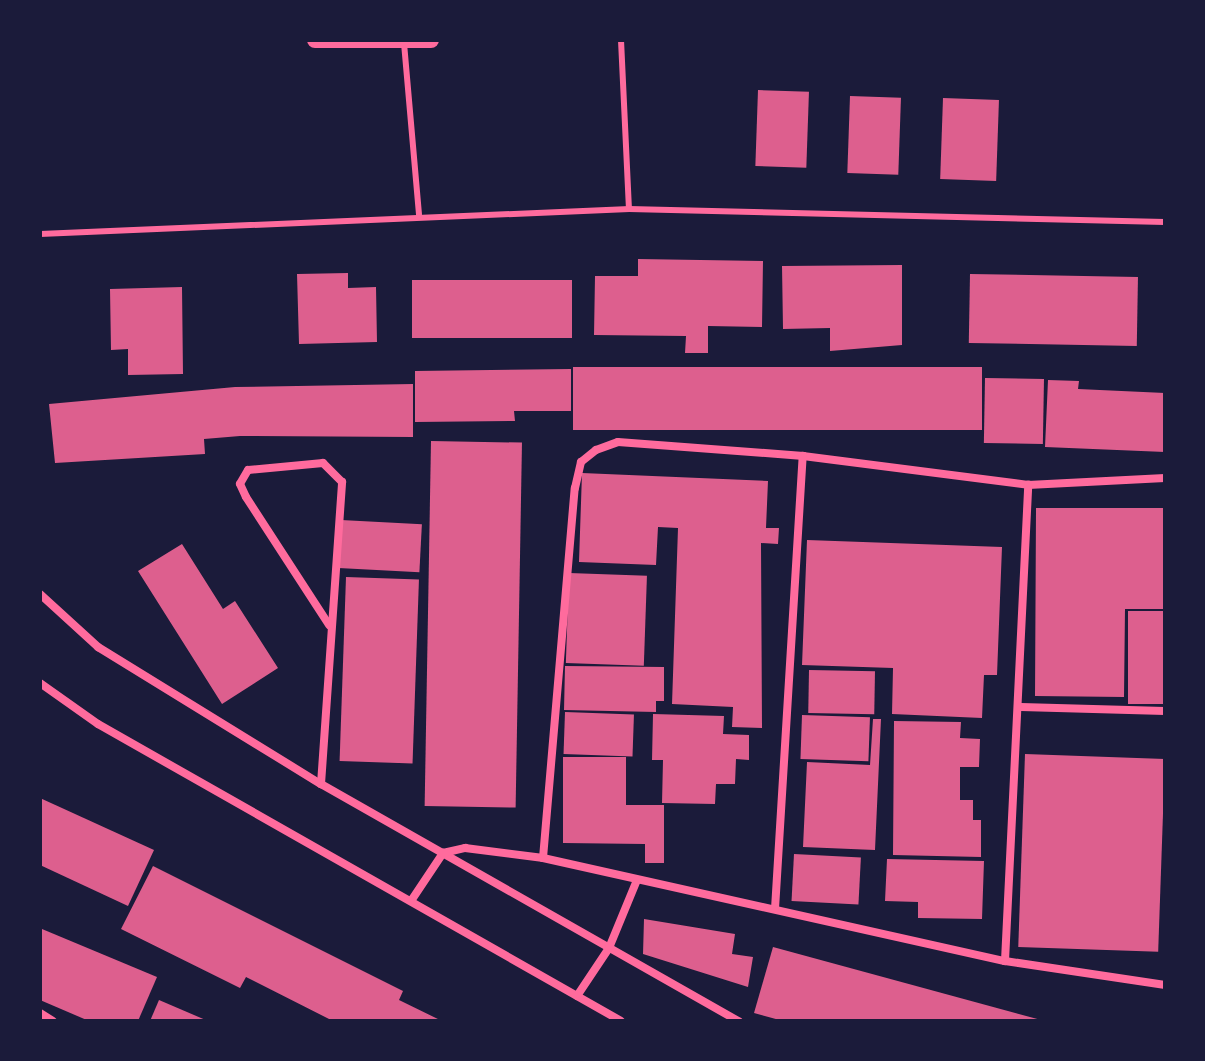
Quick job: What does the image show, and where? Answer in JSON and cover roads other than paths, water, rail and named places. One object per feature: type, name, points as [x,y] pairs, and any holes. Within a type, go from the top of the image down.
[{"type":"main road","points":[[315,40],[431,40]]},
{"type":"street","points":[[543,858],[581,462],[618,442],[803,456],[1028,485],[1165,478]]},
{"type":"street","points":[[775,909],[803,456]]},
{"type":"street","points":[[321,784],[329,625],[342,503],[336,470],[323,463],[248,470],[240,484],[246,497],[329,625]]},
{"type":"street","points":[[1005,961],[1021,707],[1028,485]]},
{"type":"street","points":[[40,594],[98,647],[321,784],[739,1021]]},
{"type":"street","points":[[40,683],[98,724],[621,1021]]},
{"type":"street","points":[[1021,707],[1165,711]]},
{"type":"street","points":[[411,901],[443,853],[465,848],[543,858],[1005,961],[1165,985]]},
{"type":"street","points":[[577,996],[609,948],[637,880]]},
{"type":"street","points":[[40,1013],[53,1021]]},
{"type":"lane","points":[[621,40],[629,209]]},
{"type":"lane","points":[[404,42],[419,214]]},
{"type":"lane","points":[[40,234],[419,214],[629,209],[1165,222]]}]
